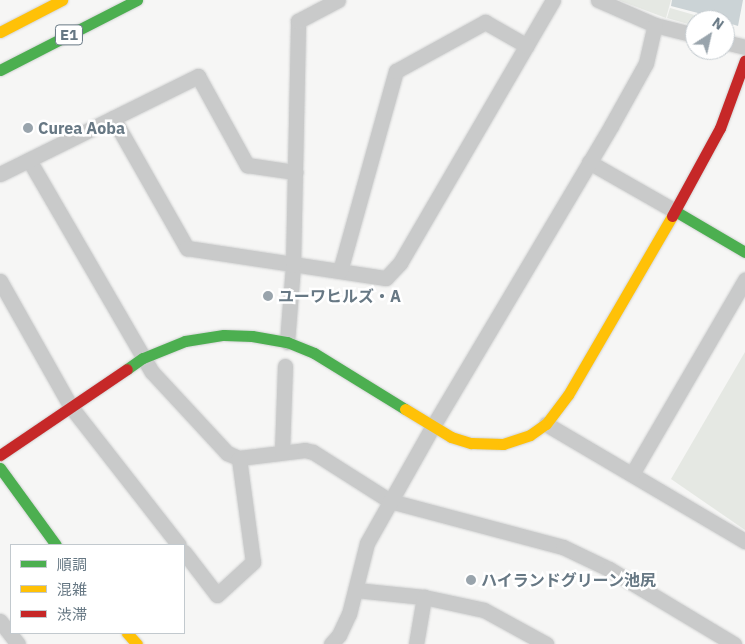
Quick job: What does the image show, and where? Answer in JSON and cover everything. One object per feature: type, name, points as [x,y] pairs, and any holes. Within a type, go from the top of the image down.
[{"type":"main road","name":"E1","points":[[0,32],[62,0]]},
{"type":"main road","name":"E1","points":[[0,70],[137,0]]},
{"type":"main road","points":[[0,455],[143,358],[185,341],[224,335],[252,336],[287,342],[314,353],[451,437],[471,443],[503,444],[530,435],[546,424],[568,395],[675,212],[720,128],[745,60]]},
{"type":"main road","points":[[675,212],[745,252]]},
{"type":"main road","points":[[0,468],[55,544]]},
{"type":"main road","points":[[128,634],[136,644]]},
{"type":"street","points":[[287,342],[293,265],[298,21],[338,0]]},
{"type":"street","points":[[113,118],[186,248],[386,278],[400,263],[553,0]]},
{"type":"street","points":[[598,0],[655,25],[685,32]]},
{"type":"street","points":[[340,271],[396,71],[485,22],[527,46]]},
{"type":"street","points":[[331,644],[339,635],[349,614],[367,543],[433,426],[646,63],[655,25]]},
{"type":"street","points":[[0,174],[198,76],[247,165],[295,172]]},
{"type":"street","points":[[29,160],[152,372],[227,453],[239,458],[305,450],[313,452],[390,501],[563,547],[609,569],[734,644]]},
{"type":"street","points":[[589,162],[675,212]]},
{"type":"street","points":[[632,474],[745,280]]},
{"type":"street","points":[[0,281],[71,407],[177,544]]},
{"type":"street","points":[[282,452],[286,366]]},
{"type":"street","points":[[546,424],[745,541]]},
{"type":"street","points":[[185,553],[218,595],[253,562],[239,458]]},
{"type":"street","points":[[356,590],[424,597],[484,610],[546,644]]},
{"type":"street","points":[[416,644],[424,597]]},
{"type":"street","points":[[0,621],[10,634]]},
{"type":"street","points":[[10,634],[18,644]]},
{"type":"shaded area","points":[[618,0],[671,0],[666,18]]},
{"type":"shaded area","points":[[672,0],[743,0],[738,26],[735,25],[735,10],[686,10],[671,6]]},
{"type":"shaded area","points":[[670,8],[685,12],[685,23],[667,18]]},
{"type":"shaded area","points":[[745,352],[745,530],[671,479]]},
{"type":"traffic: fast","points":[[0,70],[137,0]]},
{"type":"traffic: fast","points":[[675,211],[745,252]]},
{"type":"traffic: fast","points":[[127,369],[143,358],[185,341],[224,335],[252,336],[287,342],[314,353],[405,409]]},
{"type":"traffic: fast","points":[[0,468],[55,544]]},
{"type":"traffic: slow","points":[[0,32],[62,0]]},
{"type":"traffic: slow","points":[[405,409],[451,437],[471,443],[503,444],[530,435],[546,424],[568,395],[672,216]]},
{"type":"traffic: slow","points":[[128,634],[137,644]]},
{"type":"traffic: jam","points":[[672,216],[720,128],[745,60]]},
{"type":"traffic: jam","points":[[0,455],[127,369]]},
{"type":"place","name":"Curea Aoba","points":[[28,128]]},
{"type":"place","name":"ユーワヒルズ・A","points":[[268,296]]},
{"type":"place","name":"ハイランドグリーン池尻","points":[[471,580]]}]
